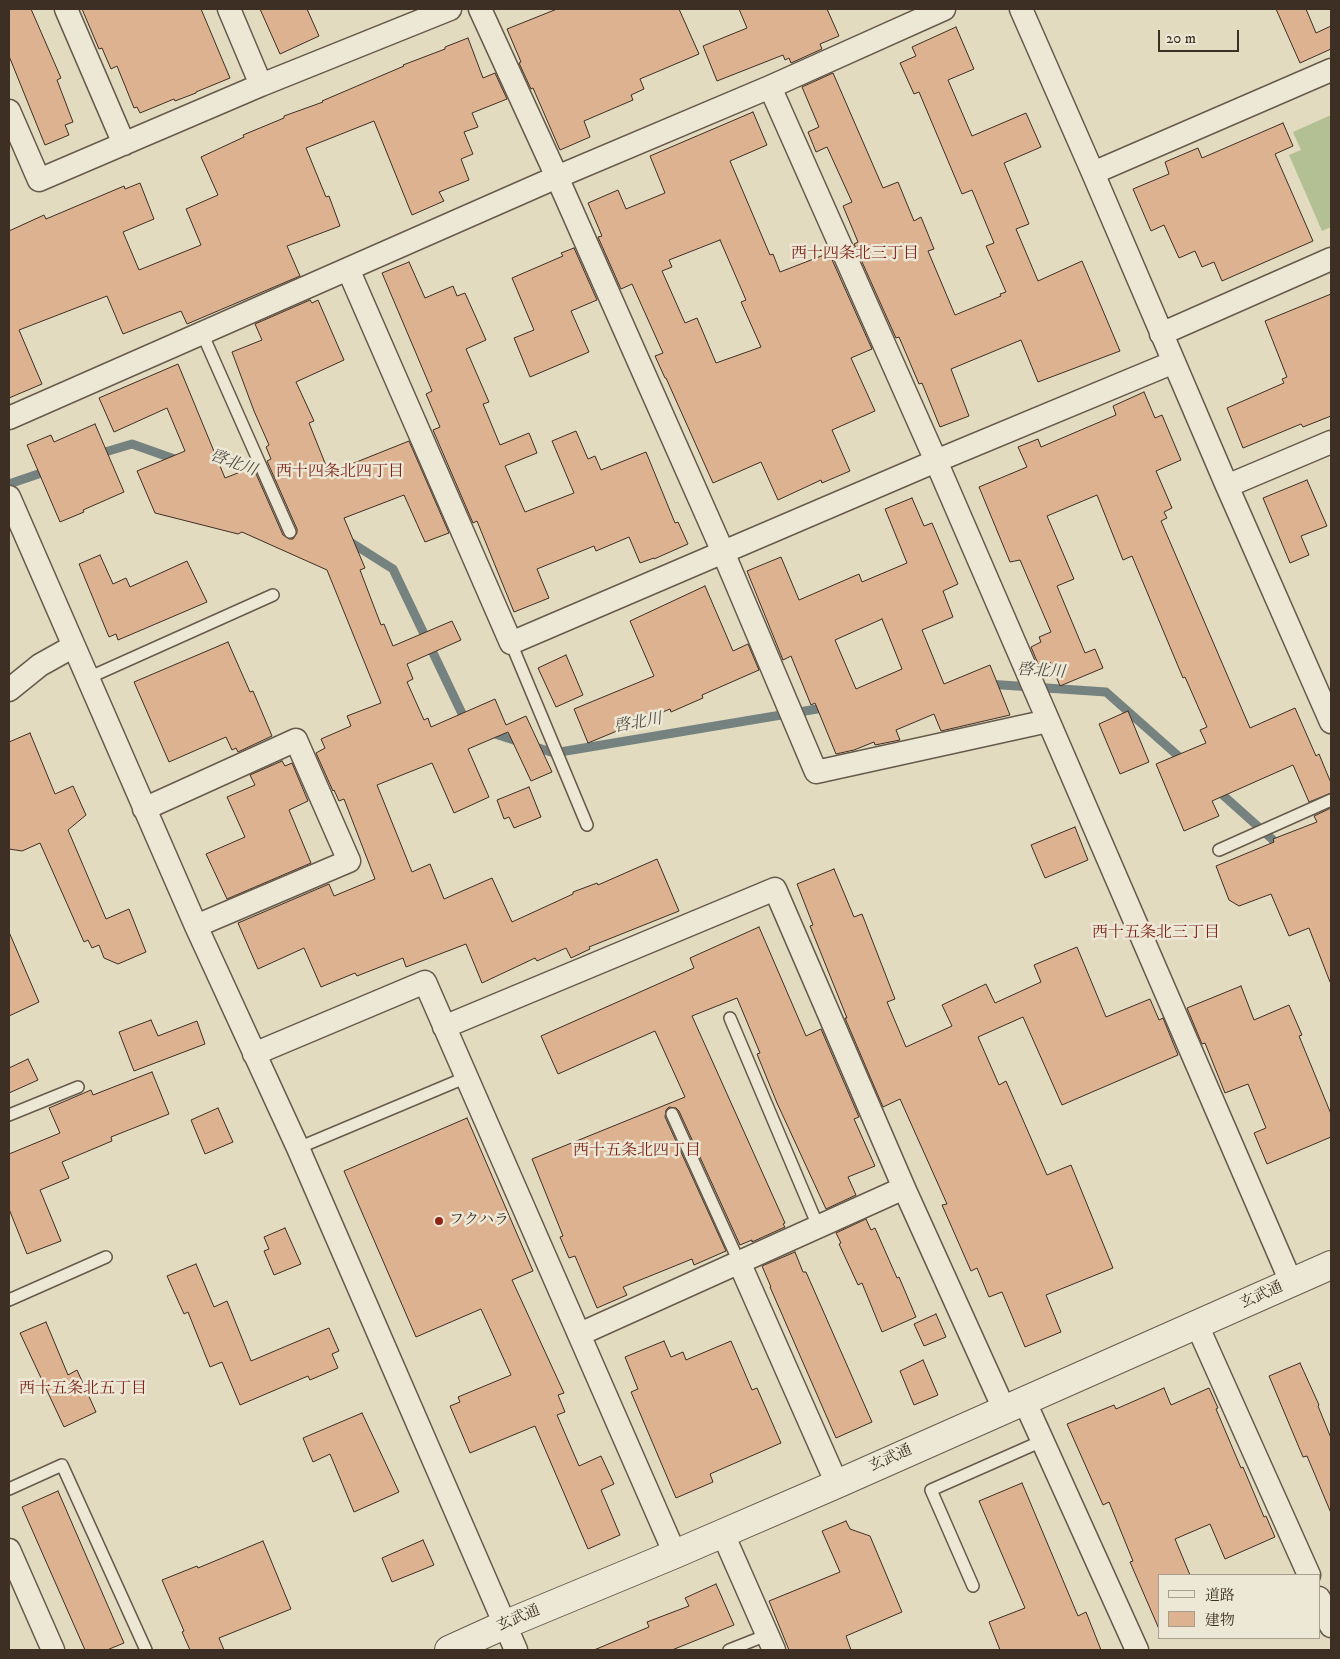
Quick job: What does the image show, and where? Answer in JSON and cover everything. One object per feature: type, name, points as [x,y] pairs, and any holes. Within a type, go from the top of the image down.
[{"type":"street","points":[[66,9],[124,144]]},
{"type":"street","points":[[229,9],[261,85]]},
{"type":"street","points":[[9,111],[39,180],[261,85],[450,9]]},
{"type":"street","points":[[480,9],[557,177],[723,552],[816,772],[1048,721]]},
{"type":"street","points":[[9,418],[557,177],[770,87],[944,9]]},
{"type":"street","points":[[1021,9],[1331,722]]},
{"type":"street","points":[[1093,173],[1331,70]]},
{"type":"street","points":[[770,87],[936,461],[1291,1282]]},
{"type":"street","points":[[1162,334],[1331,258]]},
{"type":"street","points":[[348,269],[511,643],[936,461],[1174,362]]},
{"type":"street","points":[[1227,486],[1331,442]]},
{"type":"street","points":[[9,497],[144,809],[298,1148],[516,1650]]},
{"type":"street","points":[[9,690],[40,665],[74,646]]},
{"type":"street","points":[[144,809],[296,740],[349,861],[196,926]]},
{"type":"street","points":[[444,1027],[776,889],[904,1188],[1014,1404],[1042,1441],[1137,1650]]},
{"type":"street","points":[[254,1054],[425,982],[675,1554]]},
{"type":"street","points":[[580,1334],[904,1188]]},
{"type":"street","points":[[739,1262],[836,1484]]},
{"type":"street","name":"玄武通","points":[[450,1650],[504,1625],[723,1534],[1331,1265]]},
{"type":"street","points":[[1197,1325],[1309,1574]]},
{"type":"street","points":[[723,1534],[770,1642]]},
{"type":"street","points":[[9,1550],[53,1650]]},
{"type":"street","points":[[1320,1600],[1331,1626]]},
{"type":"lane","points":[[202,333],[290,532]]},
{"type":"lane","points":[[88,678],[273,595]]},
{"type":"lane","points":[[511,643],[587,825]]},
{"type":"lane","points":[[1219,850],[1331,800]]},
{"type":"lane","points":[[730,1018],[818,1226]]},
{"type":"lane","points":[[298,1148],[467,1077]]},
{"type":"lane","points":[[9,1115],[78,1087]]},
{"type":"lane","points":[[672,1114],[739,1262]]},
{"type":"lane","points":[[9,1300],[106,1257]]},
{"type":"lane","points":[[973,1586],[931,1490],[1042,1441]]},
{"type":"lane","points":[[9,1490],[62,1465],[146,1650]]},
{"type":"lane","points":[[729,1650],[770,1642]]},
{"type":"green space","points":[[1331,115],[1331,227],[1322,231],[1289,155],[1301,150],[1293,132]]},
{"type":"building","points":[[9,9],[31,9],[61,78],[57,80],[73,122],[65,125],[69,135],[45,145],[9,56]]},
{"type":"building","points":[[82,9],[201,9],[230,78],[196,93],[175,101],[174,99],[140,113],[137,107],[134,108],[117,66],[111,69],[102,48],[99,49]]},
{"type":"building","points":[[260,9],[307,9],[319,36],[280,54]]},
{"type":"building","points":[[557,9],[679,9],[699,54],[640,79],[644,89],[631,95],[633,100],[584,121],[590,137],[560,150],[533,88],[531,89],[519,63],[521,62],[507,29]]},
{"type":"building","points":[[739,9],[827,9],[839,36],[820,44],[822,49],[791,63],[789,58],[785,60],[783,55],[717,81],[703,46],[747,28]]},
{"type":"building","points":[[1276,9],[1306,9],[1316,33],[1331,26],[1331,49],[1300,63]]},
{"type":"building","points":[[956,27],[974,69],[948,80],[972,136],[1026,113],[1041,147],[1004,163],[1029,224],[1016,229],[1038,281],[1082,261],[1120,351],[1038,382],[1021,340],[951,369],[969,416],[940,427],[922,383],[919,384],[899,337],[896,338],[854,244],[858,242],[843,206],[852,202],[827,147],[816,152],[808,132],[819,127],[802,87],[833,73],[883,188],[898,182],[914,221],[921,217],[934,249],[928,251],[955,315],[1001,296],[1000,294],[1006,292],[986,246],[994,243],[972,190],[962,194],[919,92],[914,94],[900,63],[916,56],[912,47]]},
{"type":"building","points":[[468,38],[483,78],[495,73],[507,99],[472,113],[478,127],[464,132],[473,154],[461,159],[469,180],[439,192],[444,201],[412,215],[374,121],[306,148],[326,197],[329,196],[340,226],[287,246],[300,276],[187,324],[181,311],[123,334],[107,296],[19,330],[42,384],[9,398],[9,231],[44,215],[46,219],[124,186],[125,189],[140,183],[154,219],[123,232],[139,270],[201,245],[186,209],[218,195],[201,157],[244,137],[243,135],[284,118],[284,116],[323,102],[403,65]]},
{"type":"building","points":[[753,112],[767,145],[730,161],[770,255],[773,254],[780,272],[829,253],[872,349],[851,358],[875,411],[832,430],[850,471],[822,483],[821,480],[778,500],[761,462],[713,483],[655,356],[663,353],[632,284],[621,289],[598,237],[602,236],[588,203],[618,190],[626,209],[665,193],[650,156]],"holes":[[[720,240],[746,300],[741,302],[761,347],[716,363],[697,318],[685,323],[662,271],[672,267],[669,260]]]},
{"type":"building","points":[[1283,123],[1293,146],[1275,154],[1313,241],[1222,281],[1214,262],[1202,267],[1195,251],[1179,258],[1164,225],[1151,231],[1133,189],[1169,174],[1165,162],[1198,148],[1202,158]]},
{"type":"building","points":[[574,248],[597,300],[571,311],[589,352],[530,377],[514,338],[534,330],[512,278],[563,256],[561,253]]},
{"type":"building","points":[[409,262],[425,298],[453,286],[457,296],[465,293],[486,340],[466,349],[489,402],[483,404],[500,445],[529,433],[537,453],[505,466],[525,512],[574,493],[552,441],[576,431],[588,459],[595,456],[601,470],[646,452],[675,523],[678,522],[688,544],[640,563],[629,537],[596,551],[594,546],[537,569],[549,598],[514,612],[477,521],[473,523],[433,430],[440,427],[426,394],[432,391],[382,273]]},
{"type":"building","points":[[1331,294],[1331,416],[1303,427],[1301,424],[1243,448],[1227,408],[1284,383],[1282,379],[1287,377],[1265,321]]},
{"type":"building","points":[[310,300],[312,303],[318,300],[344,360],[296,382],[314,421],[309,423],[329,473],[409,441],[449,533],[425,542],[404,495],[344,518],[365,568],[360,570],[381,625],[384,624],[393,646],[452,621],[461,640],[407,664],[413,679],[407,682],[424,720],[428,718],[431,727],[495,699],[506,725],[526,716],[552,772],[531,781],[508,732],[468,749],[489,797],[454,813],[432,763],[377,785],[412,872],[430,864],[444,899],[492,878],[512,922],[573,894],[573,892],[597,883],[598,885],[657,859],[679,911],[589,947],[590,949],[571,958],[566,948],[537,961],[535,958],[482,983],[466,944],[406,967],[403,958],[357,976],[355,973],[321,987],[304,948],[258,969],[238,923],[329,884],[334,896],[375,879],[344,799],[339,801],[316,753],[325,748],[321,739],[351,726],[347,716],[381,703],[327,570],[242,532],[238,534],[155,513],[137,471],[185,451],[167,408],[114,432],[99,398],[178,364],[225,478],[253,467],[283,535],[293,539],[297,529],[267,461],[271,459],[266,447],[269,445],[232,352],[262,340],[255,324]]},
{"type":"building","points":[[1144,392],[1155,418],[1162,415],[1181,460],[1156,471],[1172,508],[1164,512],[1167,518],[1161,521],[1250,728],[1295,708],[1316,756],[1319,754],[1331,783],[1331,793],[1309,802],[1293,765],[1212,801],[1219,816],[1184,831],[1156,764],[1206,743],[1200,730],[1207,727],[1185,677],[1183,678],[1132,556],[1123,560],[1097,495],[1047,516],[1074,579],[1057,586],[1085,653],[1095,649],[1103,668],[1060,686],[1050,662],[1039,666],[1031,647],[1041,642],[1039,637],[1051,632],[1020,560],[1010,562],[979,487],[1027,467],[1018,447],[1038,439],[1041,447],[1116,415],[1113,406]]},
{"type":"building","points":[[95,424],[124,492],[60,522],[27,445],[51,435],[54,442]]},
{"type":"building","points":[[1307,480],[1327,526],[1301,536],[1309,555],[1290,563],[1263,498]]},
{"type":"building","points":[[912,498],[924,526],[932,523],[958,584],[943,591],[953,617],[922,630],[944,684],[990,665],[1010,715],[941,731],[934,714],[896,730],[900,740],[875,745],[874,742],[854,750],[836,754],[815,703],[811,705],[791,656],[783,660],[747,571],[781,557],[799,600],[859,574],[862,582],[907,563],[885,509]],"holes":[[[882,619],[902,669],[856,689],[835,640]]]},
{"type":"building","points":[[100,555],[113,584],[126,578],[130,587],[187,561],[207,602],[118,640],[116,634],[109,637],[79,564]]},
{"type":"building","points":[[705,586],[733,651],[748,644],[759,670],[702,695],[703,698],[671,712],[670,709],[588,743],[574,709],[654,676],[630,621]]},
{"type":"building","points":[[228,642],[250,692],[253,691],[272,736],[238,752],[236,748],[232,750],[226,737],[169,762],[134,682]]},
{"type":"building","points":[[566,655],[583,695],[556,707],[538,668]]},
{"type":"building","points":[[1128,711],[1149,762],[1120,774],[1099,724]]},
{"type":"building","points":[[30,733],[55,794],[73,786],[86,815],[68,830],[106,919],[129,909],[146,952],[118,964],[104,958],[99,945],[92,948],[88,940],[84,942],[40,843],[22,851],[9,849],[9,742]]},
{"type":"building","points":[[282,761],[285,766],[292,763],[308,801],[289,810],[311,863],[227,899],[206,854],[245,837],[227,797],[255,785],[250,775]]},
{"type":"building","points":[[529,787],[541,817],[514,828],[509,817],[504,819],[497,800]]},
{"type":"building","points":[[1331,808],[1330,982],[1309,928],[1289,936],[1271,894],[1239,906],[1229,900],[1216,866],[1274,842],[1273,839],[1317,822],[1314,816]]},
{"type":"building","points":[[1075,827],[1088,860],[1045,878],[1031,845]]},
{"type":"building","points":[[834,869],[854,917],[862,914],[895,999],[887,1002],[906,1047],[952,1026],[942,1005],[986,984],[995,1003],[1041,982],[1034,965],[1077,947],[1106,1017],[1150,999],[1159,1020],[1163,1018],[1178,1055],[1062,1105],[1023,1017],[978,1037],[999,1085],[1006,1081],[1047,1175],[1071,1165],[1113,1268],[1046,1295],[1061,1332],[1025,1347],[1002,1292],[989,1297],[977,1268],[971,1271],[942,1205],[947,1204],[900,1099],[883,1107],[845,1018],[847,1018],[810,926],[813,925],[797,884]]},
{"type":"building","points":[[759,927],[806,1036],[821,1029],[859,1117],[854,1119],[875,1166],[848,1177],[856,1195],[826,1209],[777,1103],[757,1054],[760,1053],[737,998],[692,1016],[785,1223],[783,1224],[785,1227],[752,1242],[752,1240],[740,1245],[679,1111],[676,1108],[669,1107],[666,1110],[665,1117],[726,1251],[694,1265],[692,1259],[623,1287],[627,1295],[597,1308],[575,1256],[569,1258],[560,1237],[563,1236],[532,1159],[685,1097],[655,1031],[558,1074],[541,1036],[694,968],[690,958]]},
{"type":"building","points":[[9,932],[39,1002],[9,1016]]},
{"type":"building","points":[[1241,986],[1254,1020],[1289,1005],[1302,1035],[1299,1036],[1331,1114],[1331,1137],[1267,1164],[1254,1133],[1266,1128],[1248,1084],[1225,1093],[1205,1043],[1202,1044],[1187,1008]]},
{"type":"building","points":[[151,1020],[158,1036],[197,1021],[205,1044],[134,1071],[119,1032]]},
{"type":"building","points":[[28,1059],[38,1080],[9,1093],[9,1068]]},
{"type":"building","points":[[152,1072],[169,1114],[111,1137],[112,1141],[62,1162],[69,1178],[40,1190],[61,1241],[27,1254],[9,1209],[9,1154],[60,1133],[49,1108],[91,1090],[93,1095]]},
{"type":"building","points":[[218,1108],[233,1142],[205,1154],[191,1120]]},
{"type":"building","name":"フクハラ","points":[[467,1118],[533,1271],[512,1280],[564,1393],[558,1395],[565,1412],[557,1415],[579,1466],[601,1456],[614,1484],[601,1490],[620,1535],[588,1549],[535,1426],[470,1453],[450,1406],[460,1402],[458,1397],[511,1375],[481,1309],[416,1337],[344,1171]]},
{"type":"building","points":[[866,1219],[871,1230],[875,1228],[916,1317],[882,1332],[862,1283],[858,1285],[839,1244],[841,1243],[836,1233]]},
{"type":"building","points":[[285,1228],[301,1264],[274,1275],[264,1251],[269,1249],[264,1237]]},
{"type":"building","points":[[795,1252],[803,1272],[806,1272],[872,1422],[836,1438],[762,1266]]},
{"type":"building","points":[[196,1264],[214,1307],[227,1301],[251,1361],[329,1328],[339,1351],[332,1354],[338,1368],[310,1380],[308,1376],[240,1405],[222,1362],[210,1367],[188,1312],[184,1314],[167,1276]]},
{"type":"building","points":[[936,1314],[946,1337],[924,1346],[914,1324]]},
{"type":"building","points":[[46,1322],[68,1375],[77,1370],[96,1412],[64,1427],[20,1333]]},
{"type":"building","points":[[664,1341],[671,1357],[683,1352],[686,1360],[731,1341],[752,1390],[757,1388],[781,1443],[710,1474],[713,1482],[676,1498],[631,1392],[638,1389],[625,1357]]},
{"type":"building","points":[[923,1360],[938,1395],[914,1405],[900,1371]]},
{"type":"building","points":[[1300,1363],[1319,1405],[1331,1438],[1331,1513],[1307,1456],[1303,1457],[1269,1376]]},
{"type":"building","points":[[1164,1388],[1171,1405],[1209,1388],[1241,1468],[1243,1467],[1264,1517],[1266,1516],[1275,1537],[1225,1559],[1210,1524],[1175,1539],[1190,1574],[1158,1574],[1158,1627],[1130,1562],[1133,1561],[1109,1502],[1103,1505],[1067,1424],[1114,1405],[1116,1409]]},
{"type":"building","points":[[362,1413],[399,1492],[354,1512],[330,1454],[313,1462],[303,1438]]},
{"type":"building","points":[[1022,1483],[1078,1616],[1086,1612],[1101,1650],[1000,1650],[989,1622],[1025,1608],[979,1501]]},
{"type":"building","points":[[58,1491],[124,1643],[107,1650],[85,1650],[22,1507]]},
{"type":"building","points":[[846,1521],[850,1529],[870,1536],[902,1612],[846,1636],[851,1650],[789,1650],[769,1601],[840,1572],[822,1531]]},
{"type":"building","points":[[423,1540],[434,1565],[392,1582],[382,1558]]},
{"type":"building","points":[[263,1541],[291,1609],[219,1638],[224,1650],[190,1650],[162,1580],[197,1566],[198,1568]]},
{"type":"building","points":[[716,1584],[734,1625],[672,1650],[594,1650],[649,1627],[647,1622],[689,1606],[685,1598]]},
{"type":"waterway","name":"啓北川","points":[[95,455],[132,444],[180,461]]},
{"type":"waterway","name":"啓北川","points":[[9,484],[50,470]]},
{"type":"waterway","name":"啓北川","points":[[347,540],[393,569],[467,724]]},
{"type":"waterway","name":"啓北川","points":[[987,684],[1106,692],[1185,762]]},
{"type":"waterway","name":"啓北川","points":[[489,732],[554,753],[829,707]]},
{"type":"waterway","name":"啓北川","points":[[1215,788],[1282,848]]},
{"type":"place","name":"フクハラ","points":[[439,1221]]},
{"type":"district","name":"西十四条北三丁目","points":[[855,255]]},
{"type":"district","name":"西十四条北四丁目","points":[[340,473]]},
{"type":"district","name":"西十五条北三丁目","points":[[1156,934]]},
{"type":"district","name":"西十五条北四丁目","points":[[637,1152]]},
{"type":"district","name":"西十五条北五丁目","points":[[83,1390]]}]
